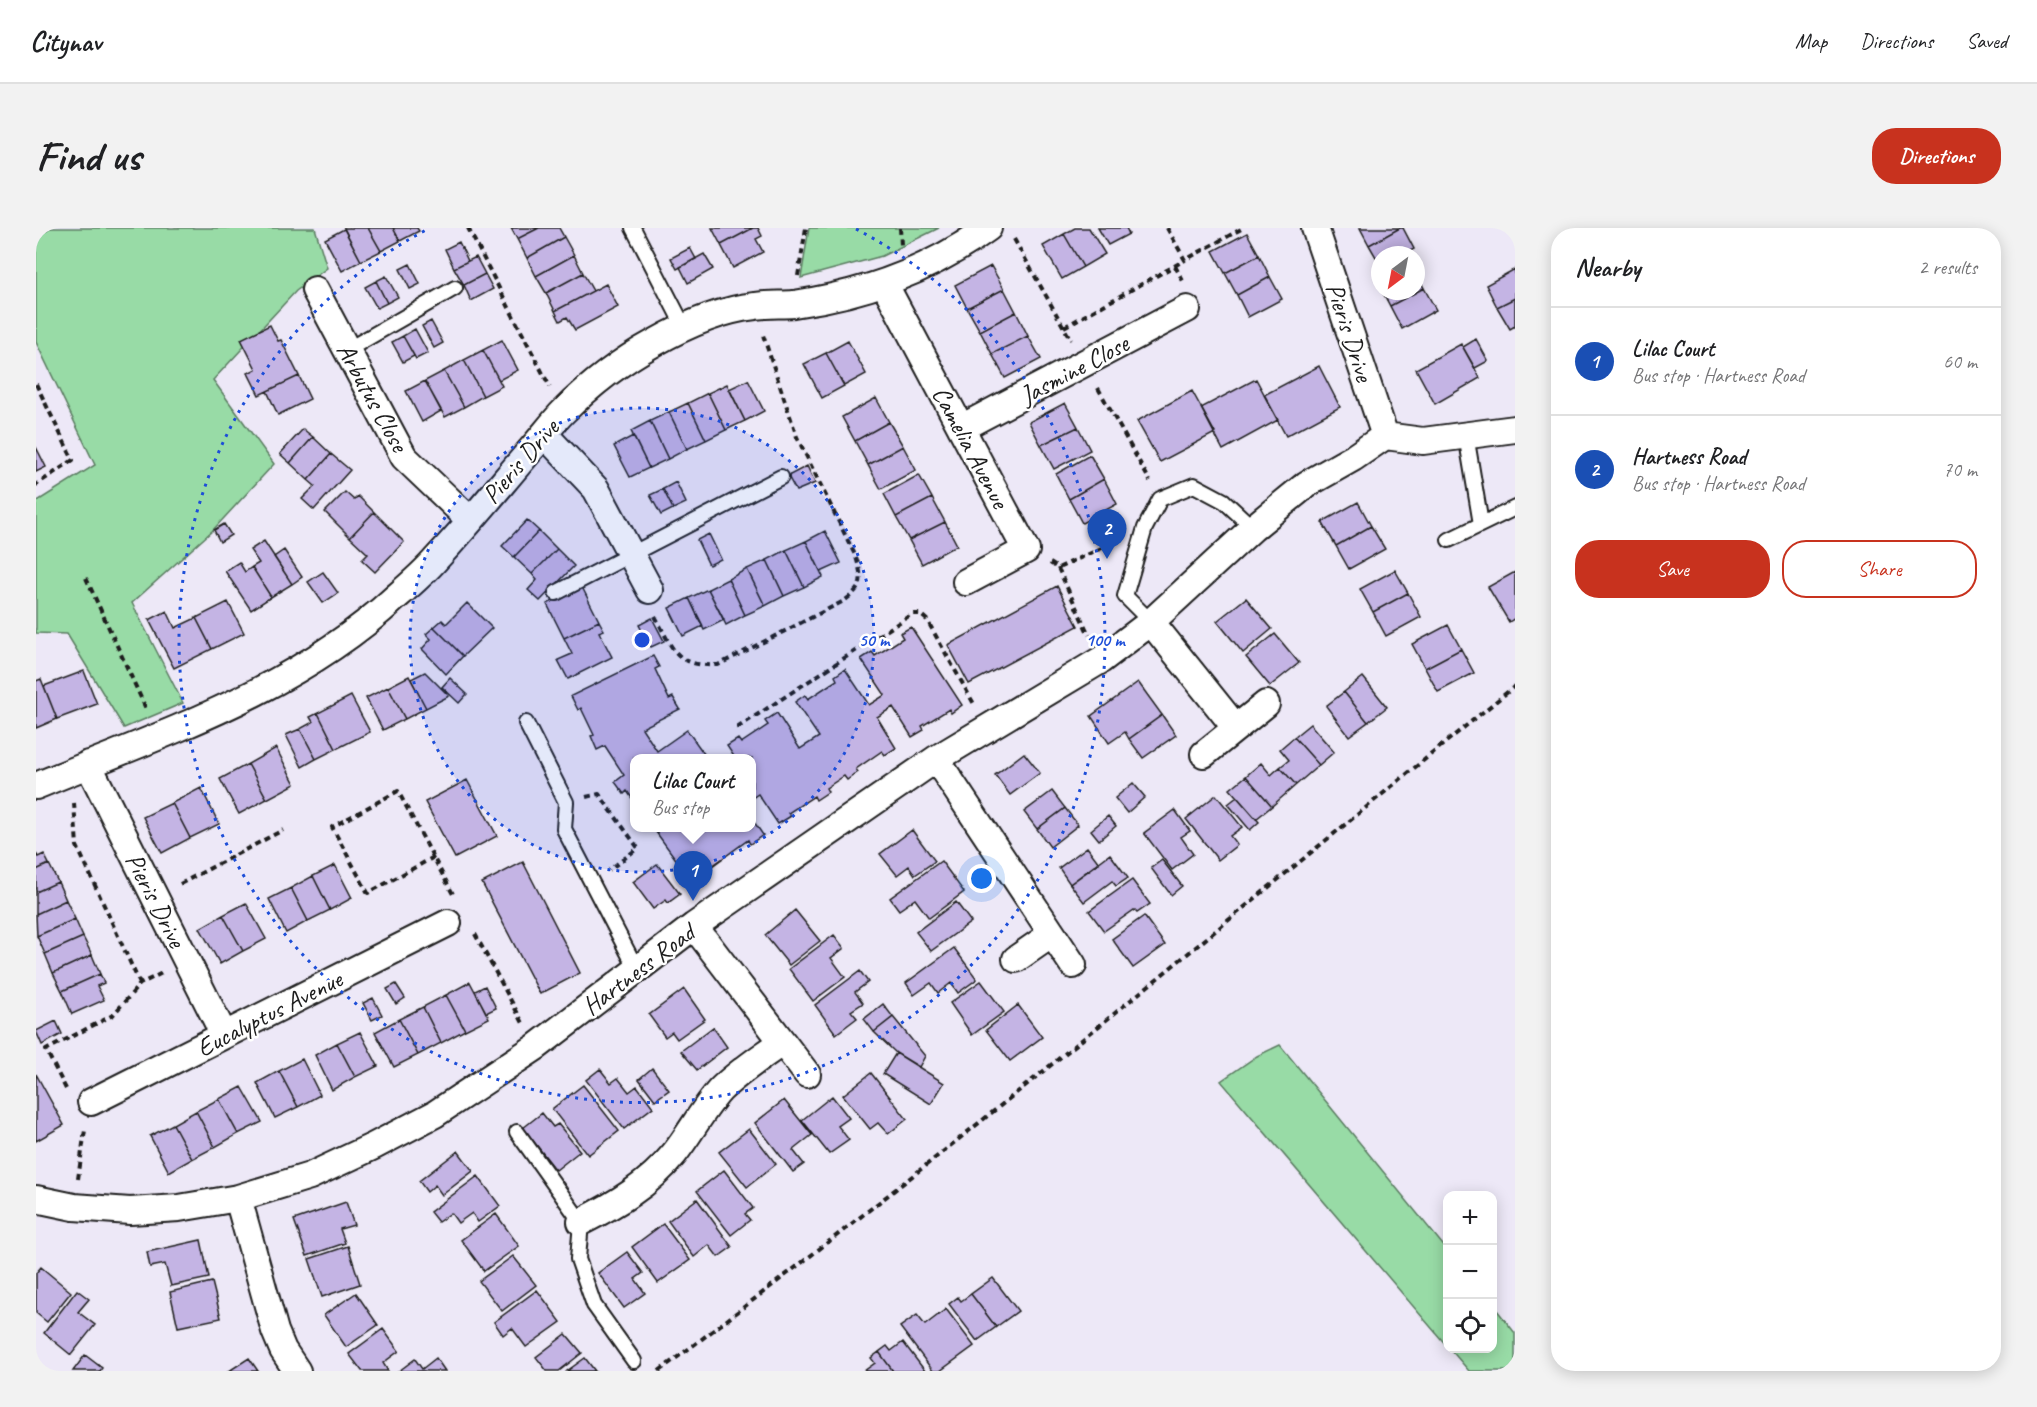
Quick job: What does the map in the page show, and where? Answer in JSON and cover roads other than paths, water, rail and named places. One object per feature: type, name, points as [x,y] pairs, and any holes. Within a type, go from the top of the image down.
[{"type":"street","name":"Pieris Drive","points":[[36,786],[92,774],[160,737],[255,693],[305,666],[349,636],[403,591],[437,558],[563,412],[624,362],[653,343],[684,327],[730,311],[753,306],[793,304],[884,283],[942,258],[988,228]]},
{"type":"street","name":"Pieris Drive","points":[[1316,228],[1385,436]]},
{"type":"street","name":"Camelia Avenue","points":[[884,283],[1026,550],[966,582]]},
{"type":"street","name":"Arbutus Close","points":[[315,290],[404,457],[470,520]]},
{"type":"street","name":"Jasmine Close","points":[[961,428],[1187,309]]},
{"type":"street","points":[[1385,436],[1423,441],[1515,429]]},
{"type":"street","points":[[544,434],[596,489],[650,590]]},
{"type":"street","name":"Hartness Road","points":[[36,1199],[74,1206],[129,1211],[179,1208],[238,1197],[310,1176],[374,1146],[435,1113],[536,1047],[694,926],[936,759],[1101,660],[1151,622],[1253,528],[1307,484],[1353,458],[1385,436]]},
{"type":"street","points":[[1151,622],[1236,728]]},
{"type":"street","points":[[1204,754],[1266,704]]},
{"type":"street","points":[[936,759],[1072,965]]},
{"type":"street","name":"Pieris Drive","points":[[92,774],[224,1035]]},
{"type":"street","name":"Eucalyptus Avenue","points":[[83,1106],[448,923]]},
{"type":"street","points":[[694,926],[807,1074]]},
{"type":"street","points":[[1016,958],[1052,934]]},
{"type":"street","points":[[581,1222],[615,1205],[651,1180],[675,1153],[697,1119],[721,1090],[782,1042]]},
{"type":"street","points":[[238,1197],[275,1331],[283,1350],[297,1371]]},
{"type":"lane","points":[[633,228],[684,327]]},
{"type":"lane","points":[[347,350],[455,288]]},
{"type":"lane","points":[[1466,435],[1481,524]]},
{"type":"lane","points":[[556,593],[781,477]]},
{"type":"lane","points":[[1151,622],[1125,596],[1145,528],[1161,499],[1194,485],[1224,501],[1253,528]]},
{"type":"lane","points":[[1449,540],[1515,508]]},
{"type":"lane","points":[[526,723],[566,802],[564,829],[636,970]]},
{"type":"lane","points":[[517,1132],[581,1222],[578,1259],[594,1305],[634,1361]]},
{"type":"place","name":"Hartness Road","points":[[1107,559]]},
{"type":"place","name":"Lilac Court","points":[[693,901]]}]
